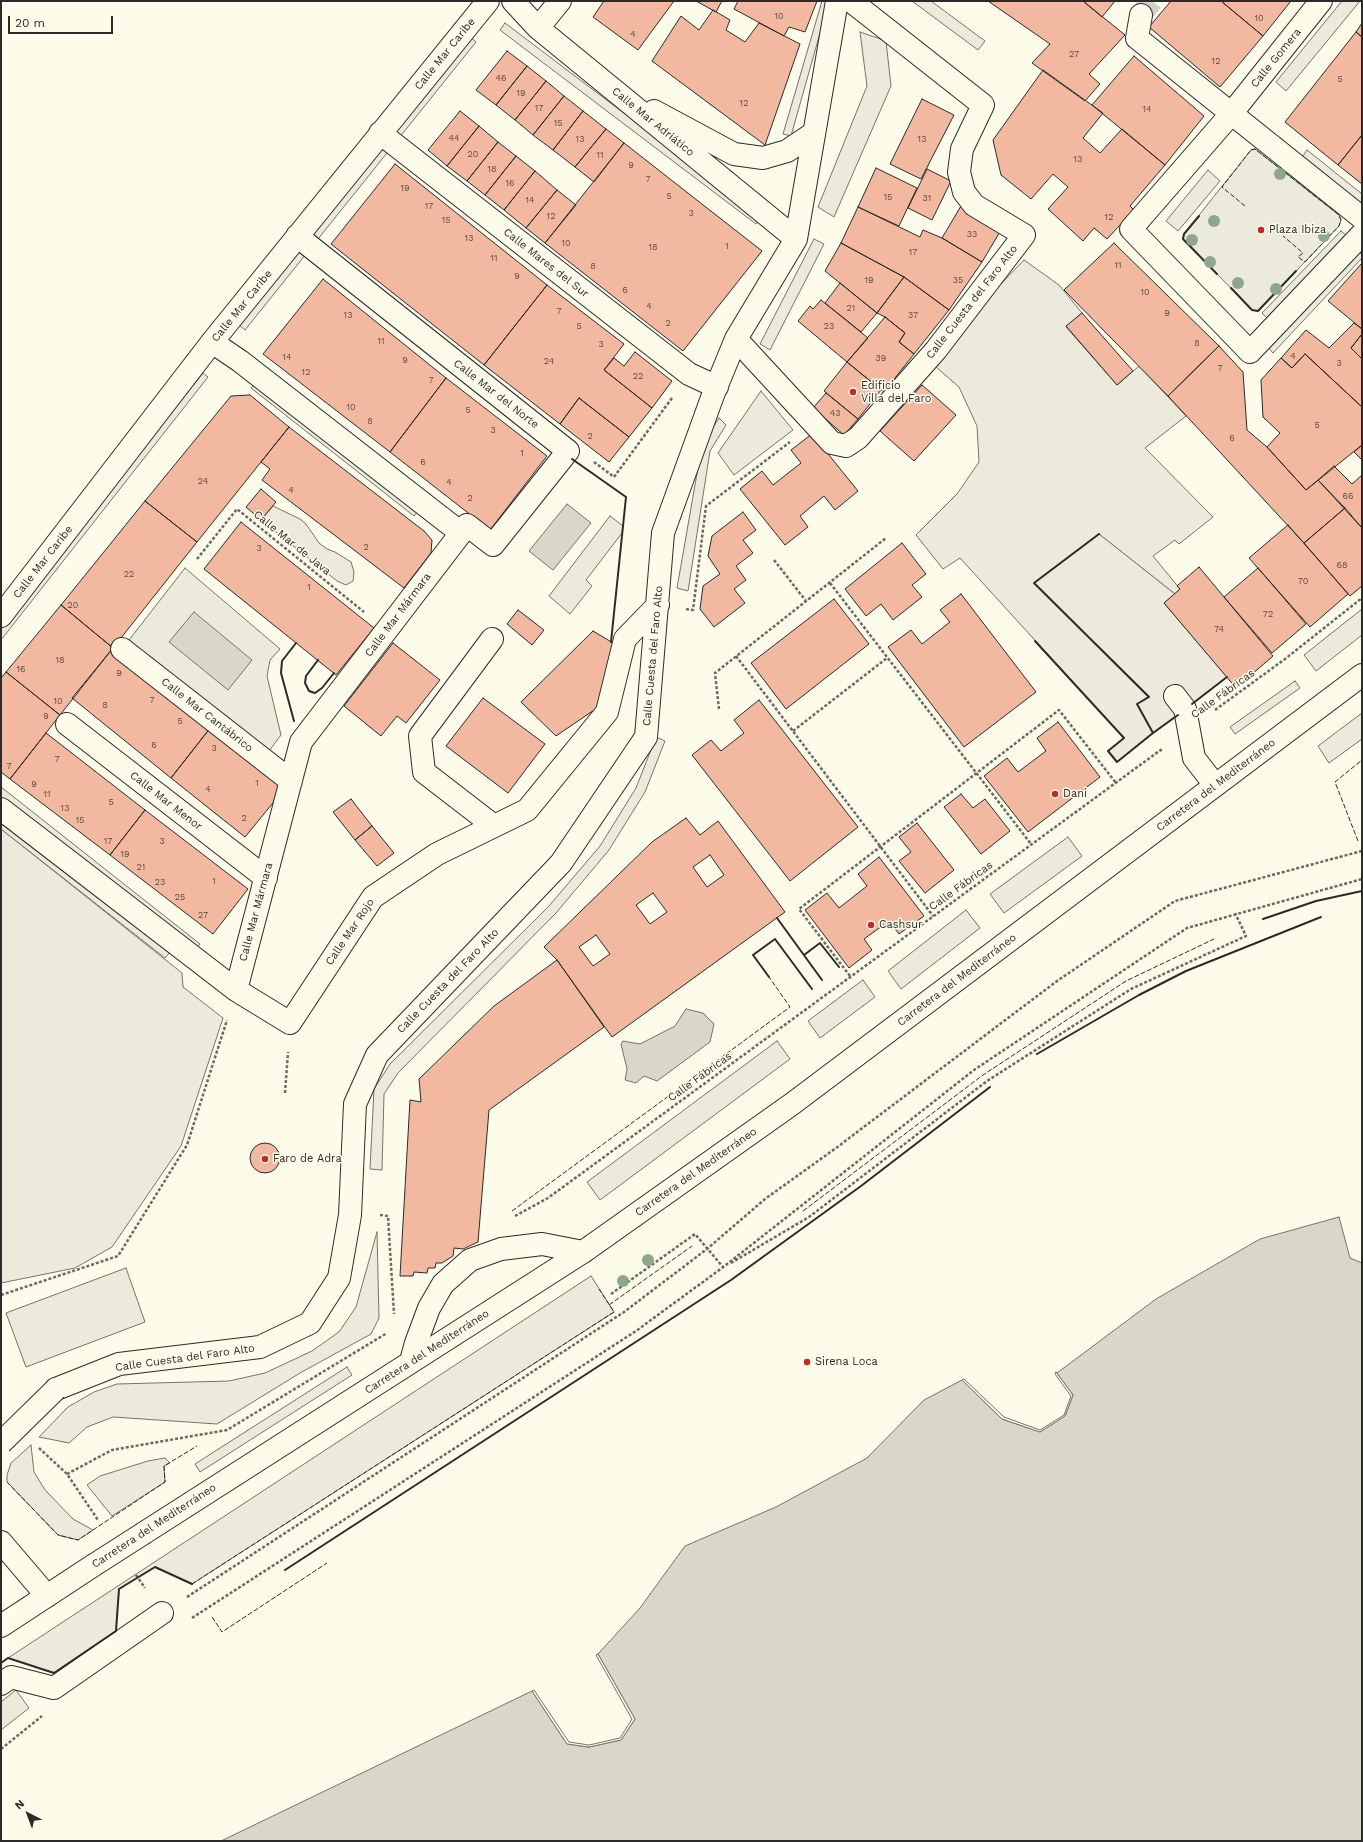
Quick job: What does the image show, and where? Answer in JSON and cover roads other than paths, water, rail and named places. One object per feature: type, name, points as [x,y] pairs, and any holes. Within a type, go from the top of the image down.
[{"type":"main road","name":"Calle Mar Caribe","points":[[1,616],[212,342],[488,1]]},
{"type":"main road","name":"Calle Mar Adriático","points":[[513,1],[538,28],[796,239]]},
{"type":"main road","points":[[538,28],[560,1]]},
{"type":"main road","name":"Calle Cuesta del Faro Alto","points":[[1,1443],[56,1389],[119,1364],[260,1347],[310,1323],[339,1278],[350,1215],[355,1104],[377,1055],[561,863],[646,737],[663,533],[716,387],[736,339],[796,239],[837,1]]},
{"type":"main road","name":"Calle Cuesta del Faro Alto","points":[[736,339],[832,443],[846,446],[858,438],[936,350],[1024,235],[974,205],[964,192],[958,172],[962,149],[982,105],[851,1]]},
{"type":"main road","name":"Calle Gomera","points":[[1231,114],[1321,1]]},
{"type":"main road","points":[[1141,16],[1137,38],[1362,218]]},
{"type":"main road","points":[[611,88],[734,154],[763,158],[787,150],[814,133]]},
{"type":"main road","points":[[1231,114],[1131,229],[1250,352],[1362,234]]},
{"type":"main road","name":"Calle Mares del Sur","points":[[380,133],[689,374],[716,387]]},
{"type":"main road","name":"Calle Mar del Norte","points":[[297,236],[568,451],[493,545],[467,525],[461,533]]},
{"type":"main road","points":[[212,342],[240,360],[461,533]]},
{"type":"main road","name":"Calle Mar Mármara","points":[[236,990],[301,742],[461,533]]},
{"type":"main road","name":"Calle Mar Rojo","points":[[236,990],[290,1023],[373,897],[438,854],[527,810],[607,712],[625,639],[658,605]]},
{"type":"main road","points":[[492,639],[420,736],[424,772],[494,826]]},
{"type":"main road","name":"Calle Mar Cantábrico","points":[[122,648],[291,781]]},
{"type":"main road","name":"Carretera del Mediterráneo","points":[[1,1626],[583,1252],[792,1104],[1362,675]]},
{"type":"main road","points":[[1175,696],[1185,709],[1194,758],[1215,785]]},
{"type":"main road","name":"Calle Mar Menor","points":[[67,724],[266,878]]},
{"type":"main road","points":[[1,809],[236,990]]},
{"type":"main road","points":[[411,1362],[416,1343],[429,1308],[443,1284],[470,1260],[501,1249],[542,1244],[583,1252]]},
{"type":"main road","points":[[1,1542],[47,1596]]},
{"type":"main road","points":[[1,1684],[11,1677],[54,1688],[162,1613]]},
{"type":"tunnel","points":[[1141,15],[1152,1]]},
{"type":"place","name":"Plaza Ibiza","points":[[1261,230]]},
{"type":"place","name":"Edificio Villa del Faro","points":[[853,392]]},
{"type":"place","name":"Dani","points":[[1055,794]]},
{"type":"place","name":"Cashsur","points":[[871,925]]},
{"type":"place","name":"Faro de Adra","points":[[265,1159]]},
{"type":"place","name":"Sirena Loca","points":[[807,1362]]}]
